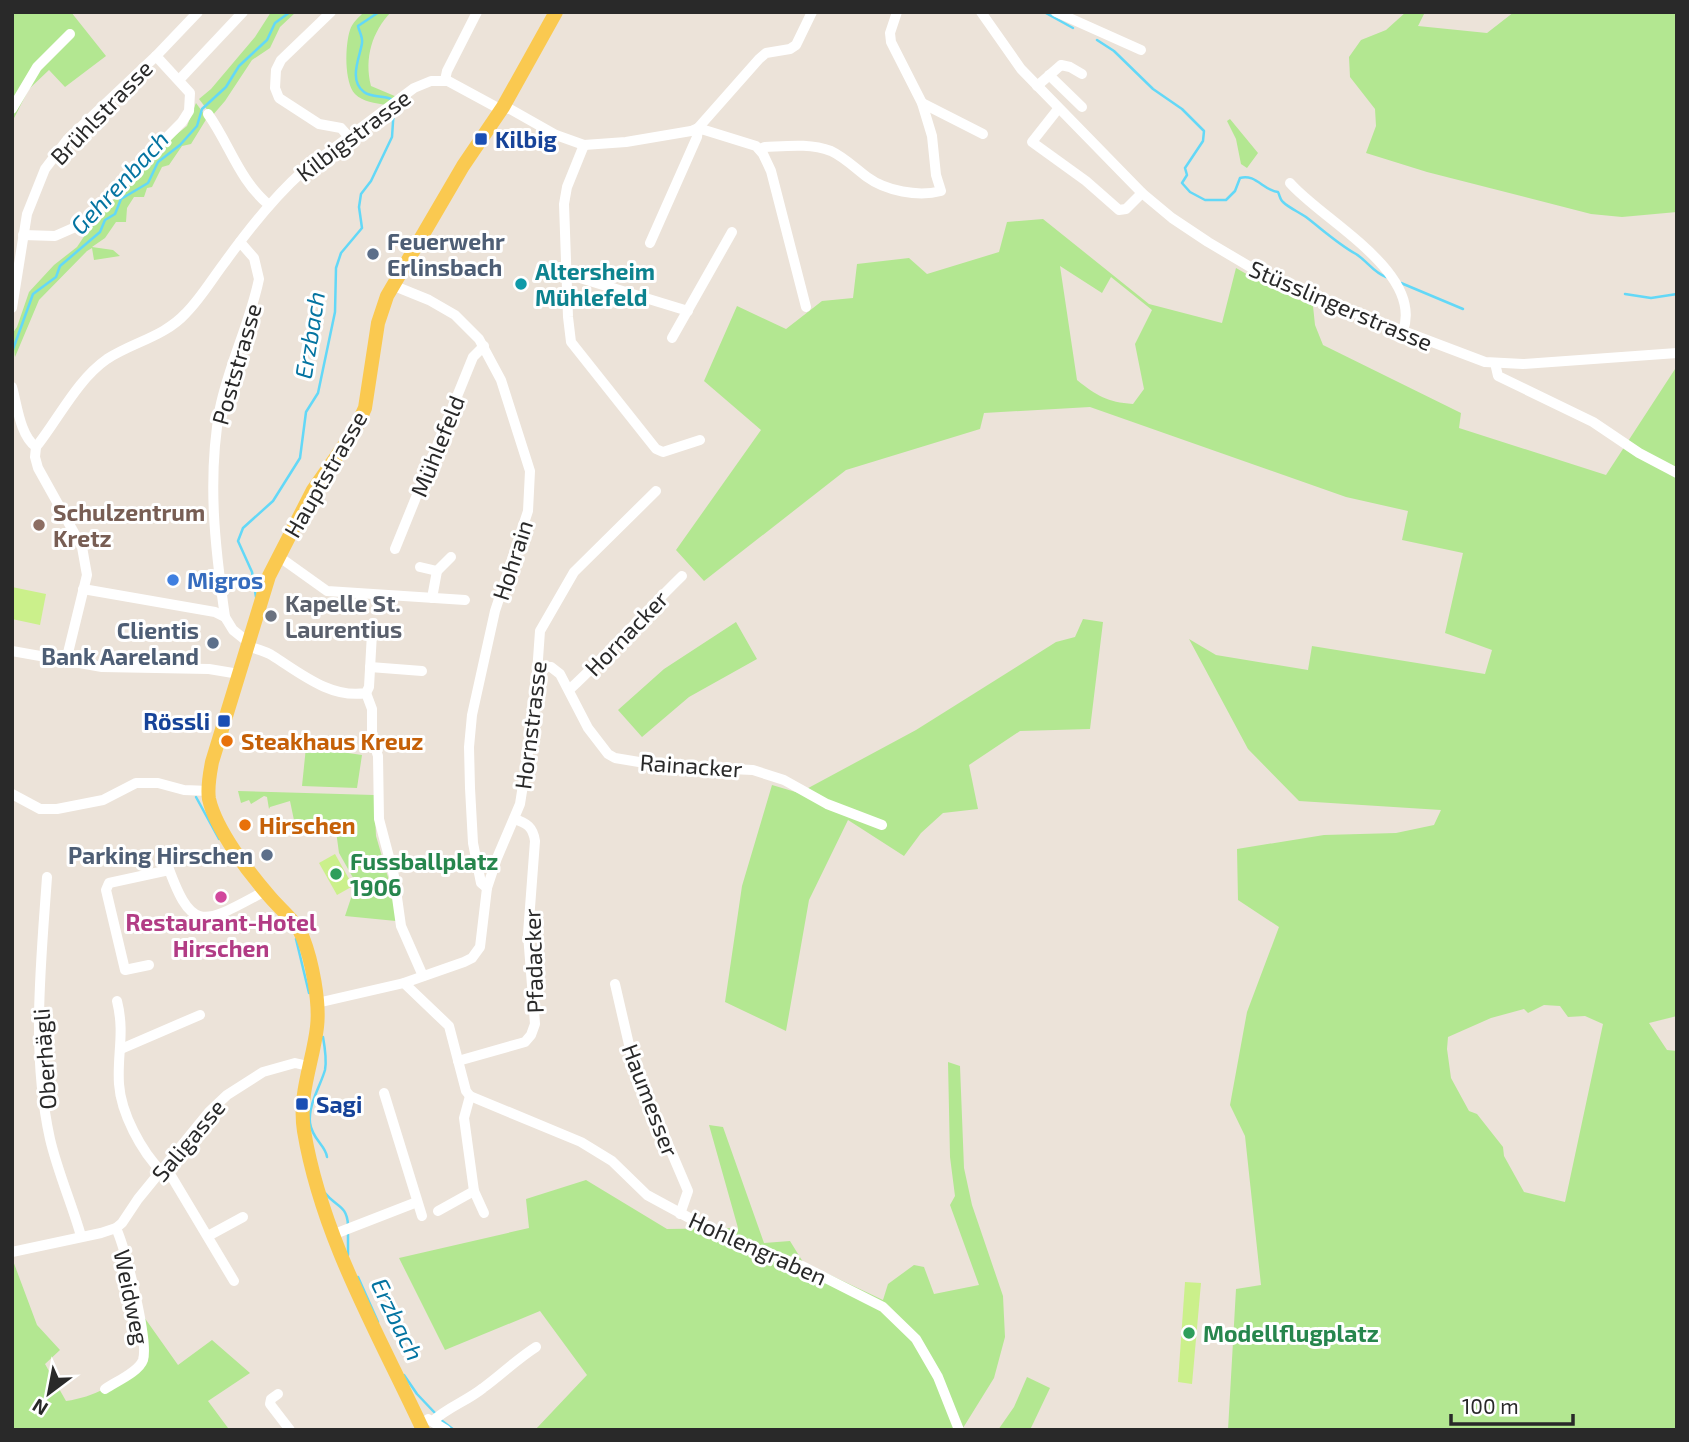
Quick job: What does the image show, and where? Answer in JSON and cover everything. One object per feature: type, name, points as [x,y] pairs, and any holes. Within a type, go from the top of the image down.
[{"type":"main road","name":"Hauptstrasse","points":[[422,1426],[332,1235],[316,1184],[304,1129],[302,1104],[317,1029],[317,1003],[304,940],[295,924],[265,891],[219,825],[209,800],[209,791],[212,762],[269,576],[313,490],[360,420],[367,402],[382,307],[392,285],[466,161],[503,107],[556,12]]},
{"type":"street","name":"Brühlstrasse","points":[[12,308],[27,214],[35,191],[57,151],[198,12]]},
{"type":"street","points":[[179,80],[243,12]]},
{"type":"street","points":[[331,12],[281,60],[276,70],[275,92],[282,101],[316,122],[341,128],[348,136]]},
{"type":"street","points":[[477,12],[445,80],[496,107],[503,107],[556,135],[584,145],[626,142],[698,128],[760,149],[771,171],[806,307]]},
{"type":"street","points":[[650,243],[698,128],[766,53],[790,49],[796,44],[812,12]]},
{"type":"street","points":[[760,149],[765,146],[821,148],[834,152],[869,178],[889,188],[933,193],[941,191],[936,175],[932,136],[922,103],[891,42],[891,27],[897,12]]},
{"type":"street","name":"Stüsslingerstrasse","points":[[981,12],[1015,61],[1037,86],[1142,193],[1178,223],[1256,272],[1303,294],[1474,359],[1523,364],[1677,354]]},
{"type":"street","points":[[1056,12],[1141,50]]},
{"type":"street","points":[[12,109],[37,67],[70,34]]},
{"type":"street","points":[[23,235],[55,236],[68,232],[85,220],[186,116],[190,106],[190,93],[156,56]]},
{"type":"street","points":[[1037,86],[1061,65],[1082,74]]},
{"type":"street","points":[[1049,75],[1082,107]]},
{"type":"street","name":"Kilbigstrasse","points":[[36,447],[90,374],[113,355],[160,334],[179,320],[269,205],[302,172],[414,88],[431,81],[445,80]]},
{"type":"street","points":[[922,103],[983,134]]},
{"type":"street","points":[[1058,109],[1032,142],[1086,181],[1119,210],[1126,209],[1142,193]]},
{"type":"street","points":[[208,114],[223,135],[231,158],[244,179],[269,205]]},
{"type":"street","points":[[584,145],[564,204],[571,342],[577,353],[656,449],[663,452],[700,440]]},
{"type":"street","points":[[1290,183],[1394,276],[1405,317],[1403,331]]},
{"type":"street","points":[[672,338],[732,232]]},
{"type":"street","name":"Poststrasse","points":[[225,617],[212,504],[216,442],[220,407],[259,279],[254,258],[240,242]]},
{"type":"street","points":[[567,274],[670,303],[688,311]]},
{"type":"street","name":"Hohrain","points":[[392,285],[429,300],[455,315],[484,345],[501,380],[530,471],[528,511],[495,611],[472,715],[470,761],[473,843],[481,883],[487,888]]},
{"type":"street","name":"Mühlefeld","points":[[395,549],[473,357],[484,345]]},
{"type":"street","points":[[1495,363],[1498,376],[1593,422],[1639,453],[1677,473]]},
{"type":"street","points":[[12,387],[26,435],[36,447],[38,468],[82,547],[87,575],[66,661]]},
{"type":"street","name":"Hornstrasse","points":[[317,1003],[404,983],[464,962],[480,947],[487,888],[520,804],[527,765],[540,631],[574,572],[656,491]]},
{"type":"street","points":[[278,556],[327,591],[465,600]]},
{"type":"street","points":[[432,598],[437,571],[451,557]]},
{"type":"street","points":[[420,567],[437,571]]},
{"type":"street","name":"Hornacker","points":[[570,689],[603,659],[682,576]]},
{"type":"street","points":[[83,589],[215,612],[225,617],[233,630],[248,644],[271,654],[318,685],[357,694],[366,693]]},
{"type":"street","points":[[372,633],[369,687],[366,693],[372,709],[372,738],[378,756],[379,819],[391,863],[401,926],[423,976]]},
{"type":"street","points":[[12,651],[119,669],[209,669],[239,674]]},
{"type":"street","name":"Rainacker","points":[[537,666],[551,667],[560,674],[588,728],[608,754],[615,758],[663,766],[753,770],[784,780],[827,804],[883,825]]},
{"type":"street","points":[[370,667],[422,671]]},
{"type":"street","points":[[12,794],[40,809],[57,809],[99,801],[136,783],[158,783],[184,790],[209,791]]},
{"type":"street","name":"Pfadacker","points":[[458,1060],[524,1042],[531,1035],[535,1024],[528,934],[533,831],[528,824],[514,819]]},
{"type":"street","points":[[149,965],[125,970],[106,891],[109,883],[167,866],[183,904],[194,915],[204,918],[215,916],[265,891]]},
{"type":"street","name":"Oberhägli","points":[[47,877],[37,1037],[50,1137],[62,1183],[81,1236]]},
{"type":"street","points":[[404,983],[449,1026],[466,1091],[470,1096],[464,1118],[474,1191],[484,1213]]},
{"type":"street","name":"Haumesser","points":[[615,984],[633,1062],[688,1191],[681,1213]]},
{"type":"street","points":[[117,1001],[122,1030],[119,1085],[127,1115],[144,1149],[170,1174],[234,1281]]},
{"type":"street","points":[[121,1049],[200,1015]]},
{"type":"street","name":"Saligasse","points":[[116,1228],[209,1112],[227,1095],[263,1072],[295,1063],[308,1066]]},
{"type":"street","points":[[384,1093],[422,1216]]},
{"type":"street","name":"Hohlengraben","points":[[470,1096],[581,1142],[612,1161],[647,1195],[730,1240],[802,1266],[883,1307],[916,1339],[938,1377],[959,1430]]},
{"type":"street","points":[[438,1211],[474,1191]]},
{"type":"street","points":[[332,1235],[417,1202]]},
{"type":"street","points":[[208,1236],[243,1217]]},
{"type":"street","points":[[12,1252],[116,1228]]},
{"type":"street","name":"Weidweg","points":[[105,1389],[139,1367],[144,1357],[136,1295],[116,1228]]},
{"type":"street","points":[[422,1426],[448,1408],[465,1401],[536,1347]]},
{"type":"street","points":[[278,1394],[271,1399],[270,1404],[290,1430]]},
{"type":"street","points":[[422,1426],[446,1430]]},
{"type":"green space","points":[[12,12],[71,12],[106,56],[65,87],[49,70],[29,89],[12,122]]},
{"type":"green space","points":[[271,12],[296,12],[280,27],[270,48],[252,60],[212,116],[199,99],[211,89],[255,37]]},
{"type":"green space","points":[[364,12],[391,12],[374,37],[368,65],[371,86],[397,97],[386,105],[358,97],[349,81],[346,63],[348,37],[352,25]]},
{"type":"green space","points":[[1406,12],[1425,12],[1418,26],[1487,33],[1514,12],[1677,12],[1677,212],[1622,217],[1591,214],[1427,172],[1366,153],[1376,126],[1375,109],[1350,77],[1349,57],[1361,40],[1386,30]]},
{"type":"green space","points":[[196,103],[207,118],[191,144],[182,146],[169,165],[162,167],[144,197],[134,197],[127,208],[126,222],[116,222],[105,238],[92,247],[113,250],[120,256],[94,260],[92,248],[87,251],[39,300],[15,357],[12,334],[29,292],[54,265],[77,247],[97,217],[172,138],[187,126]]},
{"type":"green space","points":[[1230,119],[1258,153],[1247,168],[1241,164],[1236,139],[1227,121]]},
{"type":"green space","points":[[1043,219],[1149,304],[1222,323],[1236,268],[1313,306],[1315,325],[1323,345],[1461,413],[1459,428],[1606,475],[1677,366],[1677,1016],[1649,1023],[1667,1050],[1677,1051],[1677,1430],[1228,1430],[1236,1289],[1261,1285],[1245,1136],[1230,1105],[1247,1012],[1279,927],[1238,900],[1237,849],[1324,835],[1396,833],[1434,825],[1441,810],[1299,801],[1248,749],[1189,639],[1216,655],[1308,670],[1312,646],[1485,674],[1492,650],[1445,633],[1463,553],[1402,540],[1408,511],[1346,497],[1090,407],[984,413],[980,429],[846,470],[704,581],[676,550],[761,430],[704,381],[737,306],[786,329],[822,301],[853,298],[857,264],[909,258],[927,274],[999,252],[1007,222]],"holes":[[[1060,266],[1102,293],[1111,277],[1152,310],[1135,344],[1144,389],[1133,404],[1103,397],[1077,380]],[[1544,1005],[1560,1006],[1568,1017],[1585,1016],[1603,1024],[1565,1202],[1524,1192],[1504,1156],[1503,1147],[1477,1114],[1469,1111],[1451,1078],[1447,1049],[1448,1037],[1491,1018],[1524,1009],[1528,1013]]]},
{"type":"green space","points":[[12,587],[46,594],[40,625],[12,619]]},
{"type":"green space","points":[[1083,619],[1103,622],[1090,729],[1020,731],[969,765],[978,809],[943,813],[921,833],[904,856],[848,820],[809,900],[786,1031],[725,1002],[742,886],[772,785],[799,793],[916,730],[1056,642],[1075,637]]},
{"type":"green space","points":[[736,622],[757,659],[689,697],[642,737],[618,710],[664,669]]},
{"type":"green space","points":[[306,747],[362,755],[357,788],[302,786]]},
{"type":"green space","points":[[238,791],[374,795],[376,836],[392,891],[396,921],[345,916],[356,883],[339,853],[336,831],[311,835],[306,832],[303,822],[295,825],[290,801],[269,809],[267,797],[264,796],[251,804],[249,800],[241,803]]},
{"type":"green space","name":"Fussballplatz 1906","points":[[335,854],[353,886],[337,895],[319,863]]},
{"type":"green space","points":[[948,1062],[960,1066],[964,1168],[972,1205],[1003,1296],[1005,1337],[994,1378],[963,1428],[535,1430],[587,1375],[540,1311],[445,1350],[399,1258],[529,1228],[526,1199],[586,1180],[667,1229],[738,1228],[709,1125],[723,1127],[764,1243],[790,1241],[803,1262],[883,1300],[888,1284],[914,1265],[924,1267],[934,1294],[979,1285],[950,1205],[955,1196],[950,1157]]},
{"type":"green space","points":[[12,1258],[37,1325],[60,1350],[45,1364],[66,1401],[104,1389],[138,1368],[144,1317],[178,1365],[212,1340],[250,1373],[208,1401],[228,1428],[12,1430]]},
{"type":"green space","name":"Modellflugplatz","points":[[1185,1282],[1201,1283],[1192,1384],[1178,1382]]},
{"type":"green space","points":[[1027,1377],[1050,1388],[1030,1430],[998,1430],[1014,1407]]},
{"type":"waterway","name":"Gehrenbach","points":[[12,352],[33,294],[56,277],[60,266],[100,232],[105,220],[115,214],[121,199],[148,183],[158,162],[180,145],[197,126],[202,109],[226,87],[239,66],[267,40],[275,23],[290,12]]},
{"type":"waterway","name":"Erzbach","points":[[379,12],[358,26],[362,41],[356,75],[359,87],[364,92],[391,99]]},
{"type":"waterway","points":[[1044,12],[1073,28]]},
{"type":"waterway","points":[[1097,40],[1114,51],[1153,89],[1182,109],[1204,131],[1203,141],[1185,168],[1187,175],[1182,183],[1190,192],[1205,200],[1226,200],[1235,191],[1240,178],[1255,180],[1278,192],[1285,204],[1386,277]]},
{"type":"waterway","name":"Erzbach","points":[[256,597],[252,572],[238,541],[243,528],[273,501],[300,458],[306,412],[318,393],[335,312],[336,268],[341,253],[362,228],[359,207],[361,194],[371,181],[392,137],[394,107]]},
{"type":"waterway","points":[[1401,283],[1463,309]]},
{"type":"waterway","points":[[1625,294],[1651,298],[1677,294]]},
{"type":"waterway","name":"Erzbach","points":[[196,797],[219,839]]},
{"type":"waterway","name":"Erzbach","points":[[296,939],[309,993]]},
{"type":"waterway","name":"Erzbach","points":[[323,1037],[325,1070],[313,1103],[310,1123],[313,1134],[327,1157]]},
{"type":"waterway","name":"Erzbach","points":[[325,1193],[346,1214],[348,1225]]},
{"type":"waterway","name":"Erzbach","points":[[348,1234],[348,1255]]},
{"type":"waterway","name":"Erzbach","points":[[358,1277],[378,1322]]},
{"type":"waterway","name":"Erzbach","points":[[404,1375],[435,1413]]},
{"type":"waterway","name":"Erzbach","points":[[441,1420],[454,1430]]},
{"type":"place","name":"Kilbig","points":[[481,139]]},
{"type":"place","name":"Feuerwehr Erlinsbach","points":[[373,254]]},
{"type":"place","name":"Altersheim Mühlefeld","points":[[521,284]]},
{"type":"place","name":"Schulzentrum Kretz","points":[[39,525]]},
{"type":"place","name":"Migros","points":[[173,580]]},
{"type":"place","name":"Kapelle St. Laurentius","points":[[271,616]]},
{"type":"place","name":"Clientis Bank Aareland","points":[[213,643]]},
{"type":"place","name":"Rössli","points":[[224,721]]},
{"type":"place","name":"Steakhaus Kreuz","points":[[227,741]]},
{"type":"place","name":"Hirschen","points":[[245,825]]},
{"type":"place","name":"Parking Hirschen","points":[[267,855]]},
{"type":"place","name":"Fussballplatz 1906","points":[[336,874]]},
{"type":"place","name":"Restaurant-Hotel Hirschen","points":[[221,897]]},
{"type":"place","name":"Sagi","points":[[302,1104]]},
{"type":"place","name":"Modellflugplatz","points":[[1189,1333]]}]
